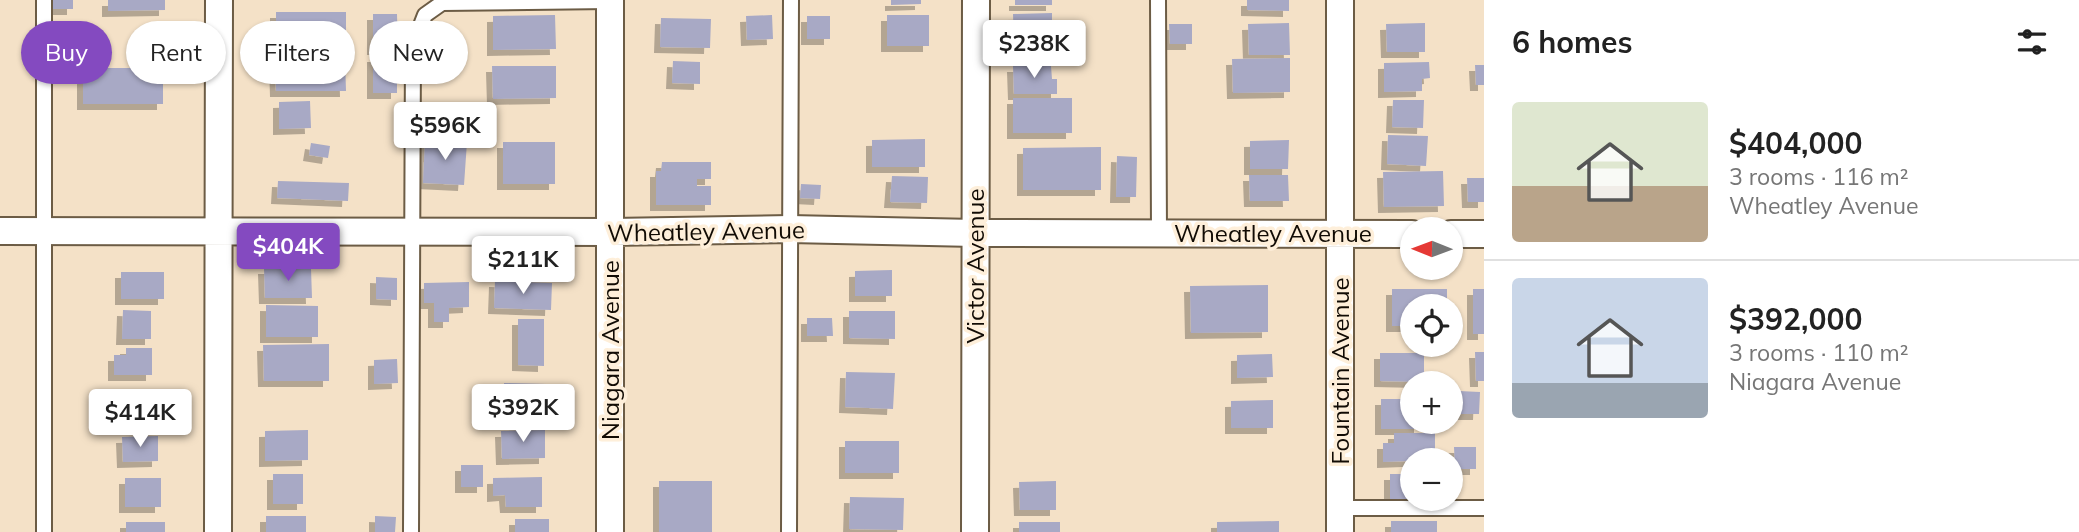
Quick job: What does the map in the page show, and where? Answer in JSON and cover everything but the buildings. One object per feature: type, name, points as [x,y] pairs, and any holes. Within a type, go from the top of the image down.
[{"type":"street","points":[[218,532],[219,0]]},
{"type":"street","name":"Victor Avenue","points":[[975,0],[975,532]]},
{"type":"street","name":"Fountain Avenue","points":[[1340,0],[1340,520]]},
{"type":"street","name":"Niagara Avenue","points":[[610,1],[610,532]]},
{"type":"street","name":"Wheatley Avenue","points":[[0,231],[611,232],[790,229],[975,233],[1400,234]]},
{"type":"street","points":[[1463,234],[1484,234]]},
{"type":"lane","points":[[44,0],[44,532]]},
{"type":"lane","points":[[789,532],[791,0]]},
{"type":"lane","points":[[1158,0],[1159,233]]},
{"type":"lane","points":[[411,532],[413,46],[425,15],[442,4],[610,1]]},
{"type":"lane","points":[[1340,520],[1484,508]]}]
